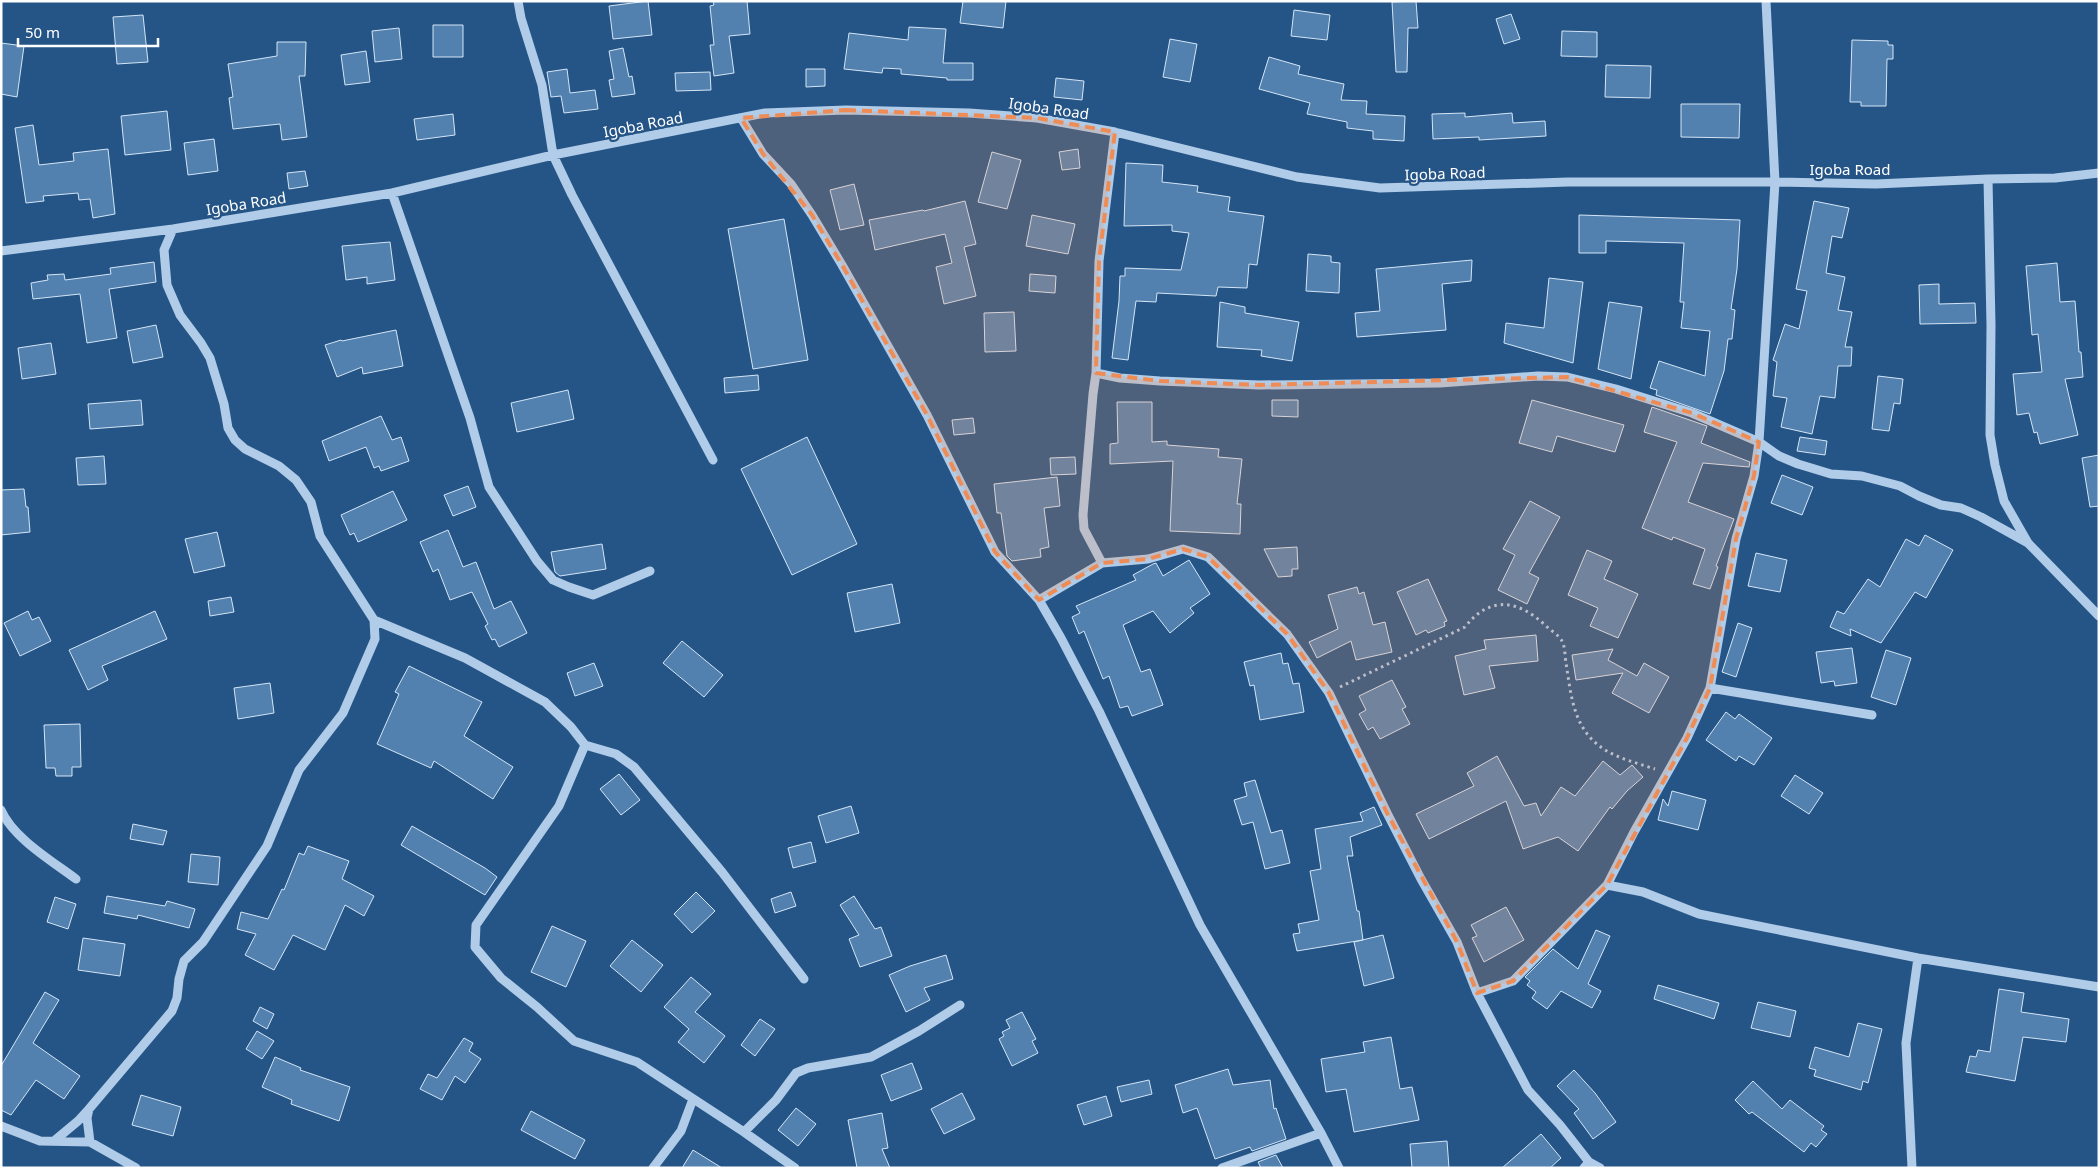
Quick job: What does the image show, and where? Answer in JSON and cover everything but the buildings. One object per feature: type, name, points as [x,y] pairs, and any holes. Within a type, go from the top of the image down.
[{"type":"street","points":[[518,1],[521,18],[542,85],[553,155],[572,195],[713,460]]},
{"type":"street","points":[[1477,993],[1513,981],[1607,885],[1687,738],[1710,688],[1736,539],[1754,476],[1759,442],[1775,182],[1766,1]]},
{"type":"street","name":"Igoba Road","points":[[1,252],[173,229],[392,194],[553,155],[741,118],[765,114],[846,110],[969,113],[1038,118],[1116,132],[1296,177],[1380,188],[1433,188],[1568,182],[1876,184],[1988,178],[2055,178],[2099,173]]},
{"type":"street","points":[[741,118],[763,154],[791,184],[842,266],[927,415],[995,552],[1039,600],[1061,638],[1099,711],[1200,925],[1321,1133],[1339,1168]]},
{"type":"street","points":[[1102,563],[1084,530],[1083,515],[1096,373],[1099,261],[1116,132]]},
{"type":"street","points":[[1988,178],[1991,325],[1990,435],[2004,501],[2028,543],[2099,616]]},
{"type":"street","points":[[392,194],[464,401],[489,486],[537,561],[553,580],[569,588],[593,595],[650,571]]},
{"type":"street","points":[[54,1141],[89,1109],[172,1011],[177,998],[178,979],[184,961],[203,942],[267,846],[299,770],[343,713],[375,639],[374,620],[320,536],[310,502],[296,480],[279,466],[245,449],[235,440],[228,428],[224,404],[210,358],[180,315],[167,284],[164,250],[173,229]]},
{"type":"street","points":[[1096,373],[1120,378],[1160,381],[1259,385],[1440,383],[1538,376],[1567,377],[1616,389],[1692,413],[1759,442],[1779,456],[1798,464],[1831,474],[1862,476],[1900,486],[1942,505],[1961,508],[2028,543]]},
{"type":"street","points":[[1039,600],[1102,563],[1148,559],[1183,549],[1208,557],[1287,634],[1329,693],[1404,846],[1457,942],[1477,993],[1528,1090],[1560,1125],[1586,1165],[1600,1168]]},
{"type":"street","points":[[374,620],[465,658],[545,702],[571,727],[584,745],[616,754],[634,767],[722,872],[804,979]]},
{"type":"street","points":[[1710,688],[1872,715]]},
{"type":"street","points":[[584,745],[559,806],[476,925],[475,947],[501,978],[537,1007],[574,1041],[636,1062],[744,1132],[795,1168]]},
{"type":"street","points":[[1,810],[5,819],[20,836],[76,879]]},
{"type":"street","points":[[1607,885],[1643,892],[1699,914],[1918,958],[2099,987]]},
{"type":"street","points":[[1912,1168],[1906,1043],[1918,958]]},
{"type":"street","points":[[744,1132],[776,1100],[796,1073],[808,1068],[871,1056],[919,1031],[960,1005]]},
{"type":"street","points":[[653,1168],[681,1130],[693,1100]]},
{"type":"street","points":[[89,1109],[87,1118],[90,1142]]},
{"type":"street","points":[[1,1126],[40,1141],[90,1142],[136,1168]]},
{"type":"street","points":[[1222,1168],[1321,1133]]},
{"type":"path","points":[[1329,693],[1465,627],[1474,614],[1496,605],[1516,605],[1542,622],[1562,641],[1573,706],[1588,735],[1610,754],[1668,772]]},
{"type":"highlighted area","points":[[846,110],[1037,118],[1115,132],[1099,261],[1096,373],[1160,381],[1259,385],[1567,377],[1692,413],[1759,442],[1754,476],[1736,539],[1710,688],[1687,738],[1607,885],[1513,981],[1477,993],[1457,942],[1387,813],[1329,693],[1287,634],[1208,557],[1183,549],[1148,559],[1102,563],[1039,600],[995,552],[927,415],[842,265],[812,215],[763,154],[741,118]]}]
